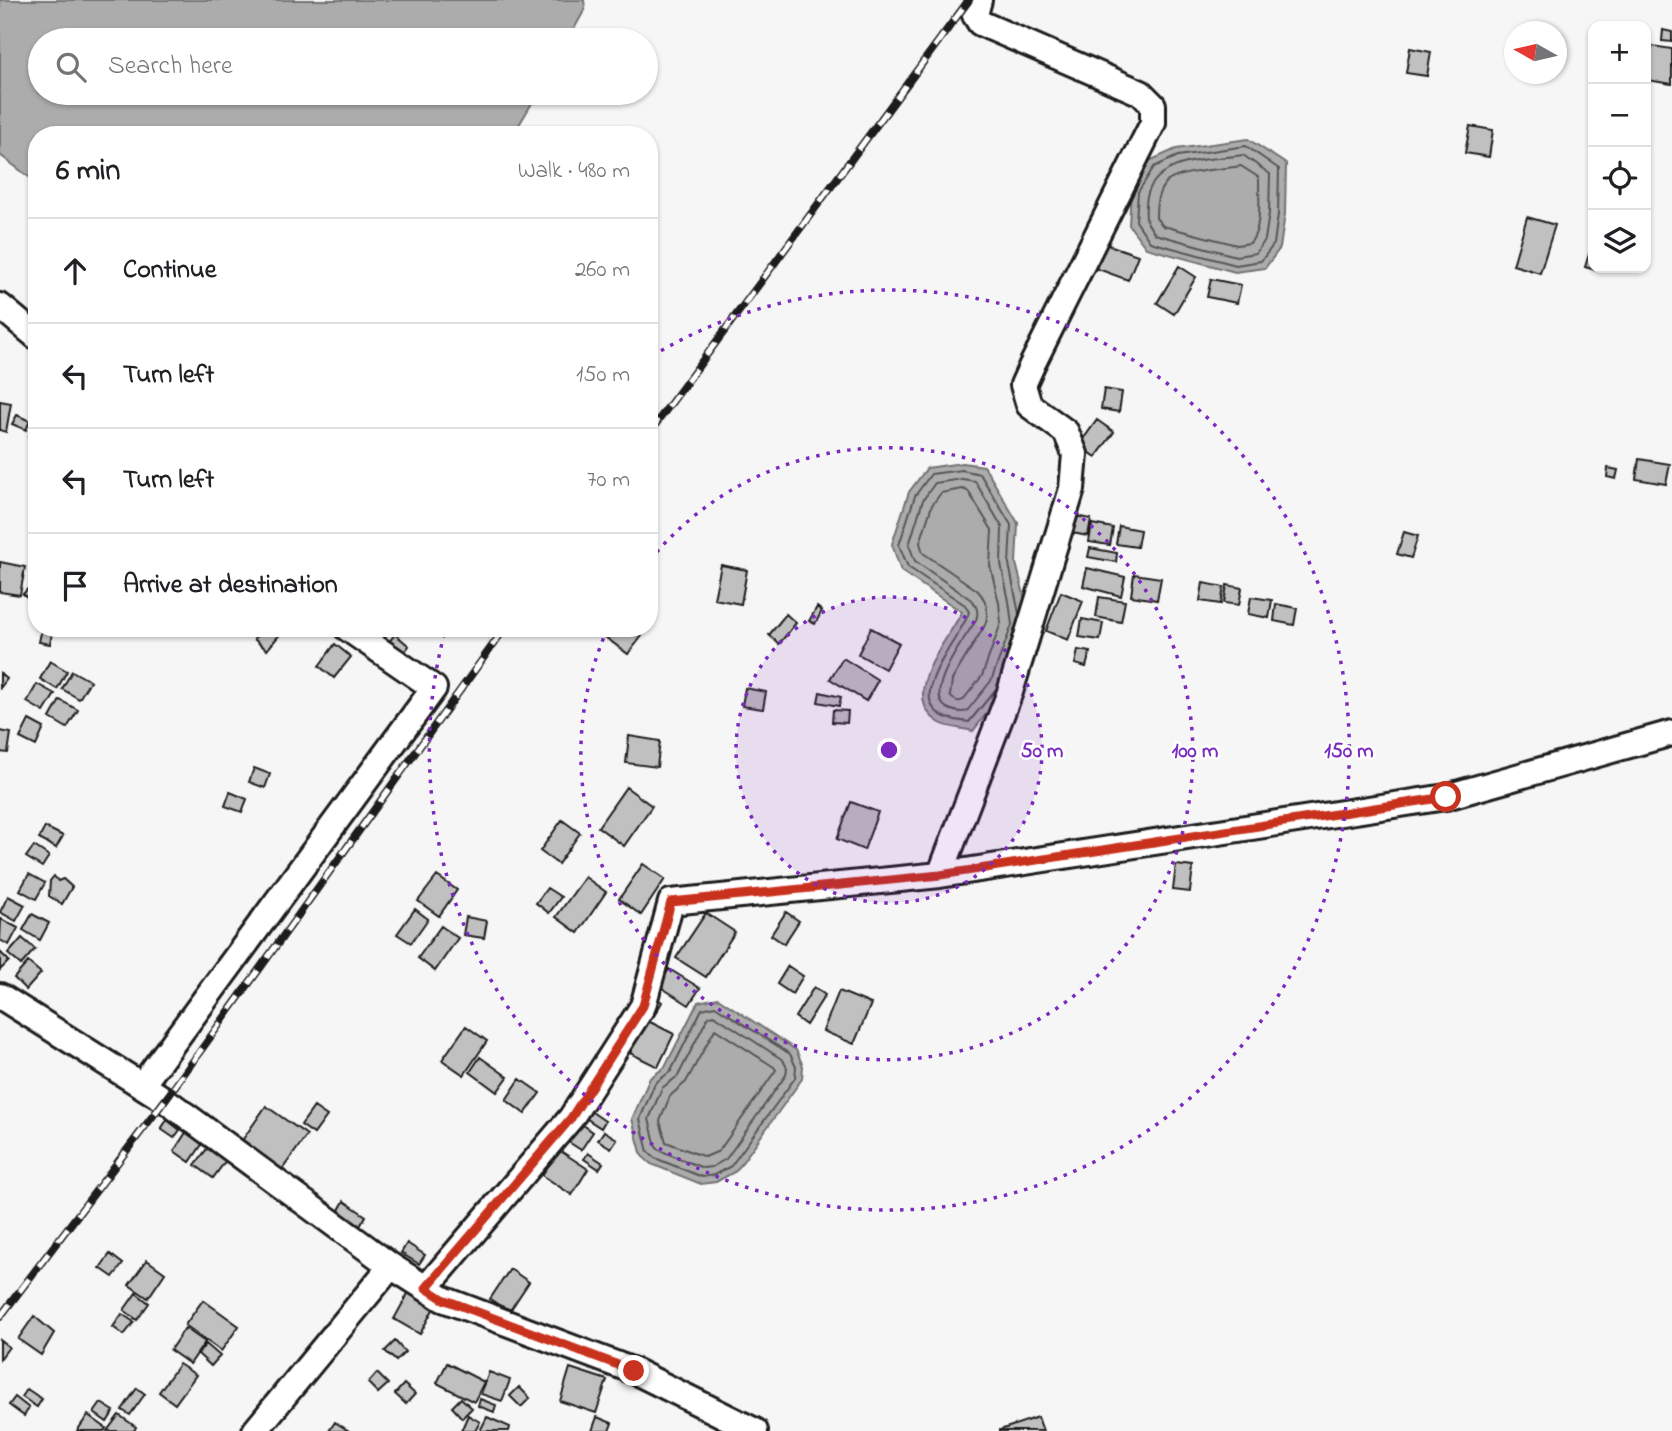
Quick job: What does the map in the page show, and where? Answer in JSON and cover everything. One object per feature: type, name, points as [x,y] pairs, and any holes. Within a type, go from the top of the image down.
[{"type":"street","points":[[940,875],[1010,692],[1072,489],[1076,454],[1066,432],[1029,405],[1023,385],[1153,123],[1153,105],[1141,93],[980,23],[975,16],[979,0]]},
{"type":"street","points":[[0,306],[28,329]]},
{"type":"street","points":[[142,1085],[434,688],[360,637]]},
{"type":"street","points":[[426,1288],[571,1118],[643,1006],[671,902],[940,875],[1446,797],[1672,733]]},
{"type":"street","points":[[0,996],[177,1108],[391,1266],[443,1299],[634,1371],[755,1431]]},
{"type":"street","points":[[255,1431],[391,1266]]},
{"type":"water","points":[[0,0],[584,0],[585,9],[575,28],[28,28],[28,105],[531,105],[518,126],[28,126],[28,176],[0,155]]},
{"type":"water","points":[[1248,139],[1286,164],[1285,214],[1280,248],[1265,268],[1235,272],[1146,248],[1129,225],[1131,190],[1149,161],[1176,149]]},
{"type":"water","points":[[962,463],[984,466],[1018,523],[1016,563],[1025,599],[1028,627],[1005,689],[973,731],[940,723],[928,712],[923,699],[929,669],[962,612],[901,571],[892,544],[909,492],[927,468]]},
{"type":"water","points":[[718,998],[796,1050],[803,1066],[802,1079],[736,1171],[716,1182],[701,1184],[651,1164],[642,1156],[632,1119],[650,1078],[665,1067],[698,1002]]},
{"type":"building","points":[[1663,30],[1672,32],[1672,42],[1662,41]]},
{"type":"building","points":[[1652,46],[1672,49],[1672,84],[1651,81]]},
{"type":"building","points":[[1410,48],[1431,52],[1427,76],[1406,73]]},
{"type":"building","points":[[1470,126],[1493,130],[1489,157],[1465,153]]},
{"type":"building","points":[[1527,217],[1555,225],[1540,273],[1513,265]]},
{"type":"building","points":[[1103,243],[1138,255],[1128,280],[1095,268]]},
{"type":"building","points":[[1179,266],[1196,277],[1174,314],[1157,303]]},
{"type":"building","points":[[1211,279],[1241,285],[1237,303],[1207,297]]},
{"type":"building","points":[[1104,389],[1122,392],[1119,412],[1101,409]]},
{"type":"building","points":[[0,401],[11,403],[6,432],[0,430]]},
{"type":"building","points":[[17,415],[28,420],[26,430],[12,424]]},
{"type":"building","points":[[1097,420],[1114,432],[1096,457],[1079,445]]},
{"type":"building","points":[[1639,459],[1670,464],[1666,484],[1636,479]]},
{"type":"building","points":[[1608,468],[1618,470],[1616,479],[1607,477]]},
{"type":"building","points":[[1070,515],[1091,519],[1088,536],[1067,532]]},
{"type":"building","points":[[1092,524],[1113,528],[1110,545],[1089,542]]},
{"type":"building","points":[[1119,526],[1140,530],[1137,547],[1116,544]]},
{"type":"building","points":[[1404,532],[1418,536],[1411,558],[1397,554]]},
{"type":"building","points":[[1090,548],[1117,553],[1116,562],[1088,557]]},
{"type":"building","points":[[0,562],[25,567],[20,595],[0,592]]},
{"type":"building","points":[[721,565],[747,570],[741,604],[714,599]]},
{"type":"building","points":[[1087,568],[1125,577],[1121,596],[1083,586]]},
{"type":"building","points":[[1134,574],[1161,578],[1157,600],[1131,596]]},
{"type":"building","points":[[1203,583],[1224,587],[1221,604],[1200,601]]},
{"type":"building","points":[[1227,585],[1242,588],[1239,605],[1224,603]]},
{"type":"building","points":[[1061,592],[1083,601],[1068,640],[1046,631]]},
{"type":"building","points":[[1099,597],[1125,601],[1121,622],[1096,617]]},
{"type":"building","points":[[1251,597],[1272,600],[1269,618],[1248,614]]},
{"type":"building","points":[[1276,604],[1297,608],[1294,625],[1274,621]]},
{"type":"building","points":[[817,607],[822,611],[815,624],[809,621]]},
{"type":"building","points":[[786,614],[796,623],[779,644],[769,635]]},
{"type":"building","points":[[1082,619],[1103,623],[1100,640],[1079,637]]},
{"type":"building","points":[[871,628],[899,643],[885,669],[858,654]]},
{"type":"building","points":[[40,637],[51,637],[50,644],[39,642]]},
{"type":"building","points":[[256,637],[278,637],[267,650],[254,639]]},
{"type":"building","points":[[393,637],[398,637],[409,646],[403,654],[389,642]]},
{"type":"building","points":[[605,637],[641,637],[628,654]]},
{"type":"building","points":[[335,644],[351,657],[334,678],[319,666]]},
{"type":"building","points":[[1078,650],[1090,652],[1086,667],[1075,664]]},
{"type":"building","points":[[843,658],[878,680],[866,701],[830,679]]},
{"type":"building","points":[[50,661],[67,671],[57,689],[40,679]]},
{"type":"building","points":[[72,671],[90,681],[79,699],[62,689]]},
{"type":"building","points":[[0,673],[7,679],[0,688]]},
{"type":"building","points":[[37,684],[55,694],[44,712],[27,702]]},
{"type":"building","points":[[745,688],[766,692],[763,709],[742,706]]},
{"type":"building","points":[[820,692],[841,697],[839,706],[818,702]]},
{"type":"building","points":[[60,700],[78,710],[67,728],[50,718]]},
{"type":"building","points":[[833,710],[848,711],[847,723],[832,722]]},
{"type":"building","points":[[29,720],[44,728],[36,746],[20,738]]},
{"type":"building","points":[[0,731],[11,733],[8,753],[0,752]]},
{"type":"building","points":[[629,736],[660,741],[657,767],[626,763]]},
{"type":"building","points":[[254,768],[270,774],[265,788],[249,782]]},
{"type":"building","points":[[626,787],[652,806],[624,846],[598,827]]},
{"type":"building","points":[[230,792],[247,799],[242,812],[225,806]]},
{"type":"building","points":[[851,802],[878,812],[864,850],[837,839]]},
{"type":"building","points":[[562,820],[580,833],[558,864],[540,851]]},
{"type":"building","points":[[45,827],[63,836],[56,848],[39,839]]},
{"type":"building","points":[[34,846],[49,856],[42,867],[26,857]]},
{"type":"building","points":[[643,864],[665,879],[641,915],[619,899]]},
{"type":"building","points":[[1176,865],[1193,867],[1190,892],[1173,890]]},
{"type":"building","points":[[29,874],[45,883],[36,899],[20,890]]},
{"type":"building","points":[[54,876],[58,881],[63,879],[72,887],[62,904],[49,896],[50,881]]},
{"type":"building","points":[[437,876],[457,890],[439,916],[418,901]]},
{"type":"building","points":[[585,877],[606,892],[578,933],[556,917]]},
{"type":"building","points":[[547,888],[561,897],[549,913],[536,903]]},
{"type":"building","points":[[8,896],[25,905],[16,921],[0,912]]},
{"type":"building","points":[[415,909],[428,919],[411,943],[397,934]]},
{"type":"building","points":[[786,912],[799,921],[784,944],[771,935]]},
{"type":"building","points":[[706,913],[735,932],[706,977],[676,958]]},
{"type":"building","points":[[32,914],[49,923],[40,940],[23,930]]},
{"type":"building","points":[[466,917],[487,921],[484,938],[463,935]]},
{"type":"building","points":[[1,919],[18,928],[9,945],[0,940]]},
{"type":"building","points":[[441,926],[458,938],[435,971],[418,958]]},
{"type":"building","points":[[22,938],[35,949],[21,965],[8,954]]},
{"type":"building","points":[[0,952],[9,961],[0,970]]},
{"type":"building","points":[[28,962],[41,973],[26,990],[14,978]]},
{"type":"building","points":[[788,966],[803,976],[792,994],[777,984]]},
{"type":"building","points":[[669,969],[700,988],[689,1005],[659,986]]},
{"type":"building","points":[[814,987],[825,995],[806,1025],[795,1017]]},
{"type":"building","points":[[839,991],[871,1004],[854,1044],[823,1031]]},
{"type":"building","points":[[656,998],[662,1002],[654,1016],[648,1013]]},
{"type":"building","points":[[646,1020],[674,1034],[658,1067],[630,1053]]},
{"type":"building","points":[[466,1026],[487,1041],[464,1075],[442,1060]]},
{"type":"building","points":[[480,1057],[508,1077],[497,1092],[470,1072]]},
{"type":"building","points":[[520,1079],[540,1093],[525,1114],[506,1100]]},
{"type":"building","points":[[266,1106],[307,1135],[281,1171],[241,1142]]},
{"type":"building","points":[[314,1107],[327,1116],[314,1134],[301,1125]]},
{"type":"building","points":[[589,1110],[605,1121],[601,1128],[584,1117]]},
{"type":"building","points":[[167,1120],[180,1130],[174,1138],[161,1129]]},
{"type":"building","points":[[579,1122],[593,1132],[581,1150],[567,1141]]},
{"type":"building","points":[[187,1131],[203,1143],[190,1162],[174,1151]]},
{"type":"building","points":[[604,1131],[617,1139],[611,1148],[598,1140]]},
{"type":"building","points":[[209,1146],[227,1159],[213,1178],[195,1165]]},
{"type":"building","points":[[559,1150],[588,1169],[572,1195],[542,1175]]},
{"type":"building","points":[[588,1153],[603,1163],[599,1169],[584,1159]]},
{"type":"building","points":[[344,1201],[366,1216],[360,1226],[338,1212]]},
{"type":"building","points":[[407,1243],[425,1255],[419,1264],[401,1253]]},
{"type":"building","points":[[110,1254],[123,1264],[113,1277],[100,1268]]},
{"type":"building","points":[[147,1260],[165,1273],[148,1298],[129,1285]]},
{"type":"building","points":[[510,1269],[529,1282],[509,1312],[490,1299]]},
{"type":"building","points":[[411,1288],[437,1302],[420,1334],[394,1319]]},
{"type":"building","points":[[136,1293],[149,1303],[137,1320],[124,1310]]},
{"type":"building","points":[[203,1300],[239,1326],[221,1351],[185,1325]]},
{"type":"building","points":[[122,1314],[134,1322],[124,1335],[113,1327]]},
{"type":"building","points":[[34,1316],[54,1333],[41,1355],[18,1339]]},
{"type":"building","points":[[185,1328],[205,1342],[190,1364],[170,1350]]},
{"type":"building","points":[[0,1340],[9,1347],[0,1359]]},
{"type":"building","points":[[395,1341],[405,1352],[396,1361],[385,1351]]},
{"type":"building","points":[[206,1344],[220,1356],[211,1366],[198,1354]]},
{"type":"building","points":[[447,1363],[484,1382],[474,1402],[437,1383]]},
{"type":"building","points":[[179,1364],[196,1375],[175,1404],[159,1392]]},
{"type":"building","points":[[570,1368],[607,1380],[596,1413],[560,1401]]},
{"type":"building","points":[[489,1372],[510,1380],[502,1401],[481,1394]]},
{"type":"building","points":[[377,1373],[388,1384],[378,1393],[368,1383]]},
{"type":"building","points":[[404,1384],[415,1394],[406,1404],[395,1394]]},
{"type":"building","points":[[519,1387],[530,1398],[521,1407],[510,1396]]},
{"type":"building","points":[[137,1388],[145,1394],[130,1415],[122,1410]]},
{"type":"building","points":[[27,1389],[42,1399],[37,1407],[22,1397]]},
{"type":"building","points":[[15,1397],[29,1408],[24,1416],[9,1405]]},
{"type":"building","points":[[461,1398],[472,1408],[462,1418],[452,1407]]},
{"type":"building","points":[[480,1399],[496,1405],[494,1412],[478,1406]]},
{"type":"building","points":[[101,1403],[114,1411],[107,1422],[94,1413]]},
{"type":"building","points":[[88,1415],[106,1428],[104,1431],[77,1431]]},
{"type":"building","points":[[119,1415],[136,1427],[134,1431],[107,1431]]},
{"type":"building","points":[[468,1415],[480,1422],[475,1431],[461,1431]]},
{"type":"building","points":[[487,1417],[510,1427],[509,1431],[480,1431]]},
{"type":"building","points":[[597,1417],[612,1423],[609,1431],[592,1431]]},
{"type":"building","points":[[1038,1417],[1043,1431],[1000,1431],[1000,1430]]},
{"type":"building","points":[[335,1422],[349,1431],[329,1431]]},
{"type":"railway","points":[[658,421],[969,0]]},
{"type":"railway","points":[[0,1317],[165,1100],[499,637]]},
{"type":"route","points":[[634,1371],[443,1299],[426,1288],[571,1118],[643,1006],[671,902],[940,875],[1446,797]]}]
